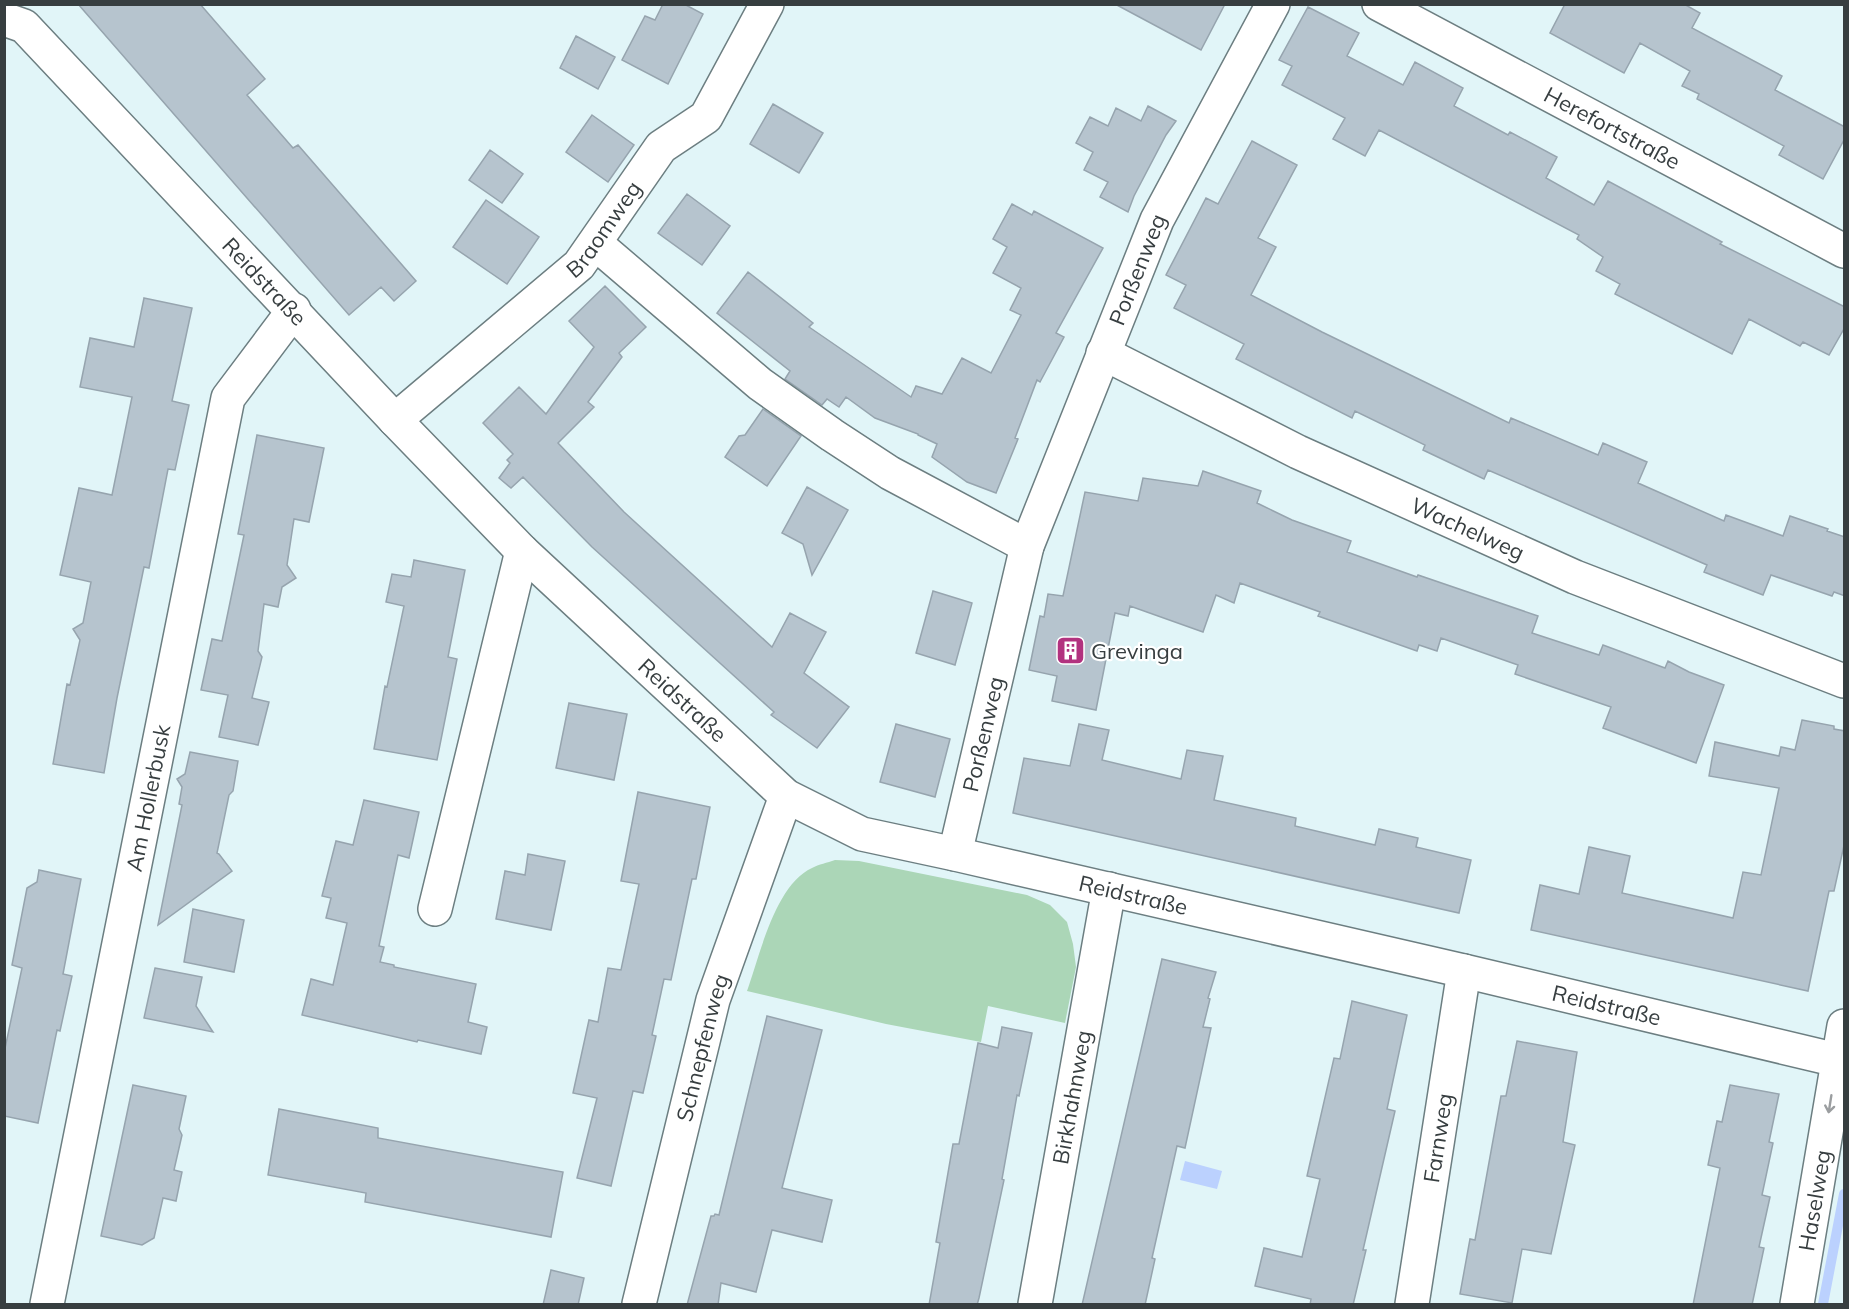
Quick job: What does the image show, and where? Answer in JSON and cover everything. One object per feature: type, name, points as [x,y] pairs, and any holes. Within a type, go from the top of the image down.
[{"type":"street","name":"Braomweg","points":[[395,420],[579,265],[661,147],[706,117],[767,4]]},
{"type":"street","name":"Porßenweg","points":[[955,854],[1026,546],[1156,220],[1273,4]]},
{"type":"street","name":"Herefortstraße","points":[[1379,4],[1845,251]]},
{"type":"street","name":"Reidstraße","points":[[4,19],[24,26],[294,310],[395,420],[522,550],[786,796],[862,834],[1464,970],[1838,1060]]},
{"type":"street","points":[[595,243],[759,384],[890,472],[1026,546]]},
{"type":"street","name":"Am Hollerbusk","points":[[47,1305],[228,398],[294,310]]},
{"type":"street","name":"Wachelweg","points":[[1103,352],[1298,452],[1575,577],[1845,681]]},
{"type":"street","points":[[435,909],[522,550]]},
{"type":"street","name":"Schnepfenweg","points":[[639,1305],[713,1000],[786,796]]},
{"type":"street","name":"Birkhahnweg","points":[[1035,1305],[1109,889]]},
{"type":"street","name":"Farnweg","points":[[1412,1305],[1464,970]]},
{"type":"street","name":"Haselweg","points":[[1797,1305],[1845,1026]]},
{"type":"green space","points":[[835,860],[859,861],[1027,895],[1050,905],[1067,922],[1076,967],[1065,1023],[988,1006],[981,1042],[886,1024],[747,991],[770,922],[788,889],[812,868]]},
{"type":"water","points":[[1185,1161],[1222,1171],[1217,1189],[1180,1180]]},
{"type":"building","points":[[78,4],[200,4],[265,79],[247,95],[293,148],[298,145],[416,281],[394,301],[381,287],[349,315]]},
{"type":"building","points":[[663,4],[684,4],[703,14],[668,84],[622,60],[645,16],[655,20]]},
{"type":"building","points":[[1115,4],[1225,4],[1201,50]]},
{"type":"building","points":[[1565,4],[1684,4],[1700,13],[1692,28],[1782,76],[1775,90],[1845,127],[1845,138],[1823,179],[1779,155],[1784,146],[1697,99],[1699,94],[1682,86],[1690,71],[1640,43],[1624,73],[1550,33]]},
{"type":"building","points":[[1308,7],[1359,33],[1347,56],[1403,85],[1415,62],[1463,88],[1454,106],[1508,135],[1510,132],[1557,157],[1546,178],[1594,205],[1608,181],[1722,242],[1720,244],[1845,307],[1845,327],[1829,355],[1803,342],[1800,346],[1749,319],[1732,354],[1615,294],[1620,284],[1596,271],[1603,257],[1577,239],[1579,235],[1379,130],[1365,156],[1333,139],[1345,118],[1282,85],[1292,66],[1279,60]]},
{"type":"building","points":[[576,36],[615,57],[598,89],[560,68]]},
{"type":"building","points":[[773,104],[823,133],[799,173],[750,144]]},
{"type":"building","points":[[1148,106],[1176,121],[1166,135],[1128,212],[1100,197],[1108,182],[1084,170],[1093,152],[1076,143],[1090,117],[1108,126],[1116,108],[1141,121]]},
{"type":"building","points":[[592,115],[634,145],[608,182],[566,152]]},
{"type":"building","points":[[1252,141],[1297,165],[1258,238],[1276,247],[1251,295],[1509,423],[1511,418],[1598,455],[1603,443],[1647,462],[1638,483],[1724,521],[1726,515],[1783,536],[1790,516],[1845,537],[1845,596],[1834,592],[1832,596],[1771,575],[1763,595],[1704,572],[1707,565],[1488,470],[1484,479],[1423,450],[1425,445],[1355,411],[1352,418],[1236,359],[1244,344],[1174,308],[1186,285],[1166,275],[1206,198],[1218,204]]},
{"type":"building","points":[[490,150],[523,174],[502,203],[469,180]]},
{"type":"building","points":[[687,194],[730,226],[702,265],[658,233]]},
{"type":"building","points":[[486,200],[539,237],[507,284],[453,247]]},
{"type":"building","points":[[1012,204],[1032,215],[1034,211],[1103,248],[1056,333],[1064,337],[1040,382],[1037,380],[1015,438],[1018,439],[996,493],[967,482],[932,457],[937,444],[918,434],[875,418],[846,397],[839,407],[827,399],[822,405],[785,379],[790,371],[717,313],[748,272],[813,323],[809,327],[911,397],[916,386],[942,394],[962,358],[991,373],[1021,315],[1010,310],[1021,288],[993,273],[1007,247],[993,239]]},
{"type":"building","points":[[605,286],[646,327],[619,353],[622,357],[588,402],[594,407],[558,443],[624,512],[772,647],[790,613],[826,632],[804,673],[849,707],[817,748],[771,715],[774,712],[592,547],[523,477],[511,488],[499,478],[510,463],[507,460],[513,454],[483,423],[519,387],[546,414],[594,347],[569,321]]},
{"type":"building","points":[[144,298],[192,308],[172,401],[189,405],[175,470],[168,469],[149,568],[144,567],[104,773],[53,764],[67,684],[70,685],[80,640],[73,629],[83,623],[91,582],[60,575],[79,488],[112,495],[132,397],[80,387],[90,338],[134,347]]},
{"type":"building","points":[[763,409],[801,436],[767,486],[725,457],[739,436],[745,435]]},
{"type":"building","points":[[257,435],[324,448],[309,522],[294,519],[287,565],[296,578],[282,587],[278,607],[264,604],[258,651],[262,657],[252,698],[269,702],[258,745],[219,737],[228,695],[201,690],[212,639],[222,641],[244,535],[238,534]]},
{"type":"building","points":[[1203,471],[1261,491],[1257,503],[1292,520],[1351,541],[1347,552],[1538,616],[1532,633],[1599,655],[1603,645],[1665,668],[1668,661],[1689,672],[1724,685],[1696,763],[1603,728],[1611,707],[1515,674],[1518,665],[1441,638],[1437,651],[1419,645],[1417,651],[1318,616],[1320,612],[1240,583],[1234,603],[1216,595],[1203,632],[1130,606],[1128,616],[1115,613],[1096,710],[1052,701],[1057,676],[1029,670],[1040,616],[1044,617],[1048,594],[1063,596],[1085,492],[1138,501],[1143,478],[1198,486]]},
{"type":"building","points":[[807,487],[848,510],[812,575],[803,544],[782,533]]},
{"type":"building","points":[[414,560],[465,570],[448,657],[457,659],[437,760],[374,749],[385,686],[387,687],[404,606],[386,602],[392,574],[411,577]]},
{"type":"building","points":[[933,591],[972,603],[955,665],[916,653]]},
{"type":"building","points":[[569,703],[627,714],[614,780],[556,768]]},
{"type":"building","points":[[1802,720],[1834,726],[1834,729],[1845,731],[1845,841],[1834,891],[1829,891],[1808,991],[1531,930],[1540,885],[1579,894],[1589,847],[1630,856],[1622,893],[1733,918],[1743,872],[1761,875],[1779,788],[1709,776],[1715,742],[1779,756],[1781,747],[1795,750]]},
{"type":"building","points":[[896,724],[950,739],[935,797],[880,782]]},
{"type":"building","points":[[1079,724],[1109,730],[1102,760],[1181,779],[1187,750],[1223,756],[1214,800],[1296,818],[1295,826],[1375,845],[1379,829],[1418,838],[1416,847],[1471,860],[1459,913],[1013,813],[1024,758],[1070,766]]},
{"type":"building","points":[[190,752],[238,761],[233,791],[229,795],[217,853],[232,871],[158,925],[182,805],[179,804],[182,787],[177,779],[185,774]]},
{"type":"building","points":[[638,792],[710,807],[696,879],[692,879],[671,980],[664,979],[652,1035],[656,1036],[643,1093],[633,1091],[611,1186],[577,1178],[597,1098],[573,1093],[589,1020],[598,1022],[608,968],[621,970],[639,884],[621,881]]},
{"type":"building","points":[[364,800],[419,812],[409,858],[398,855],[379,946],[384,947],[380,962],[476,984],[468,1022],[487,1027],[481,1054],[418,1040],[417,1042],[302,1015],[311,979],[333,985],[347,923],[326,918],[331,898],[322,896],[336,841],[353,845]]},
{"type":"building","points":[[528,854],[565,861],[551,930],[496,919],[505,871],[525,875]]},
{"type":"building","points":[[39,870],[81,879],[63,974],[72,976],[60,1031],[57,1030],[38,1123],[4,1116],[4,1053],[22,968],[12,965],[27,888],[37,882]]},
{"type":"building","points":[[193,909],[244,920],[234,972],[184,962]]},
{"type":"building","points":[[1162,959],[1216,972],[1208,998],[1210,999],[1203,1027],[1211,1028],[1185,1148],[1177,1146],[1152,1258],[1155,1259],[1145,1305],[1082,1305]]},
{"type":"building","points":[[155,968],[202,977],[196,1006],[213,1032],[144,1018]]},
{"type":"building","points":[[1352,1001],[1407,1015],[1387,1109],[1395,1111],[1363,1250],[1366,1250],[1353,1305],[1310,1305],[1311,1299],[1255,1286],[1264,1248],[1302,1257],[1320,1179],[1307,1176],[1334,1058],[1340,1059]]},
{"type":"building","points":[[767,1016],[822,1030],[782,1188],[832,1200],[822,1242],[772,1230],[756,1292],[721,1283],[718,1305],[687,1305],[711,1216],[719,1215]]},
{"type":"building","points":[[1002,1027],[1032,1033],[1019,1096],[1017,1095],[1002,1179],[1004,1180],[979,1298],[977,1305],[929,1305],[940,1243],[936,1242],[953,1144],[959,1144],[978,1043],[998,1048]]},
{"type":"building","points":[[1517,1041],[1577,1052],[1563,1142],[1575,1145],[1551,1254],[1522,1249],[1512,1303],[1460,1294],[1470,1239],[1475,1240],[1501,1096],[1506,1096]]},
{"type":"building","points":[[133,1085],[186,1096],[179,1129],[182,1135],[174,1170],[182,1172],[176,1201],[163,1198],[154,1238],[142,1245],[101,1236]]},
{"type":"building","points":[[1730,1085],[1779,1094],[1769,1142],[1773,1143],[1762,1195],[1770,1197],[1759,1247],[1764,1248],[1752,1305],[1693,1305],[1720,1168],[1708,1165],[1717,1121],[1722,1122]]},
{"type":"building","points":[[279,1109],[378,1128],[378,1138],[563,1172],[551,1237],[365,1202],[366,1193],[268,1175]]},
{"type":"building","points":[[551,1270],[584,1278],[578,1305],[543,1305]]},
{"type":"waterway","points":[[1823,1304],[1844,1194]]},
{"type":"place","name":"Grevinga","points":[[1070,651]]}]
